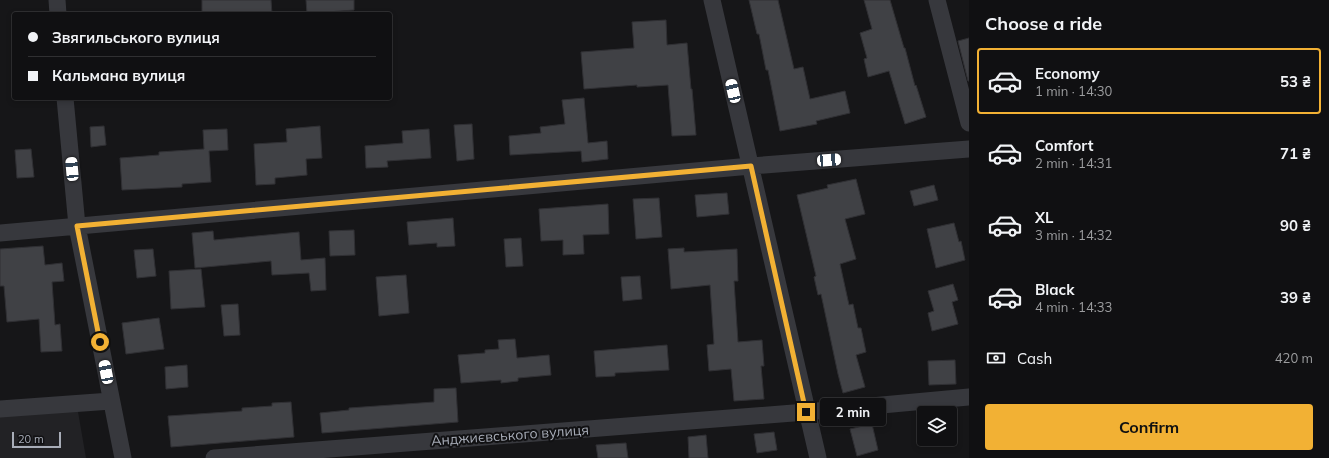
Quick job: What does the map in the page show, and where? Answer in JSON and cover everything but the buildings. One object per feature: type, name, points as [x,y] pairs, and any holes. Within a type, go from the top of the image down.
[{"type":"street","points":[[57,0],[58,12]]},
{"type":"street","points":[[712,0],[806,412],[818,458]]},
{"type":"street","points":[[936,0],[968,112]]},
{"type":"street","points":[[65,100],[77,226],[123,458]]},
{"type":"street","points":[[0,233],[751,166],[969,149]]},
{"type":"street","name":"Анджиєвського вулиця","points":[[214,458],[806,412],[969,397]]},
{"type":"street","points":[[0,409],[111,401]]},
{"type":"shaded area","points":[[77,406],[86,458],[0,458],[0,413]]},
{"type":"route","points":[[100,342],[77,226],[751,166],[806,412]]}]
